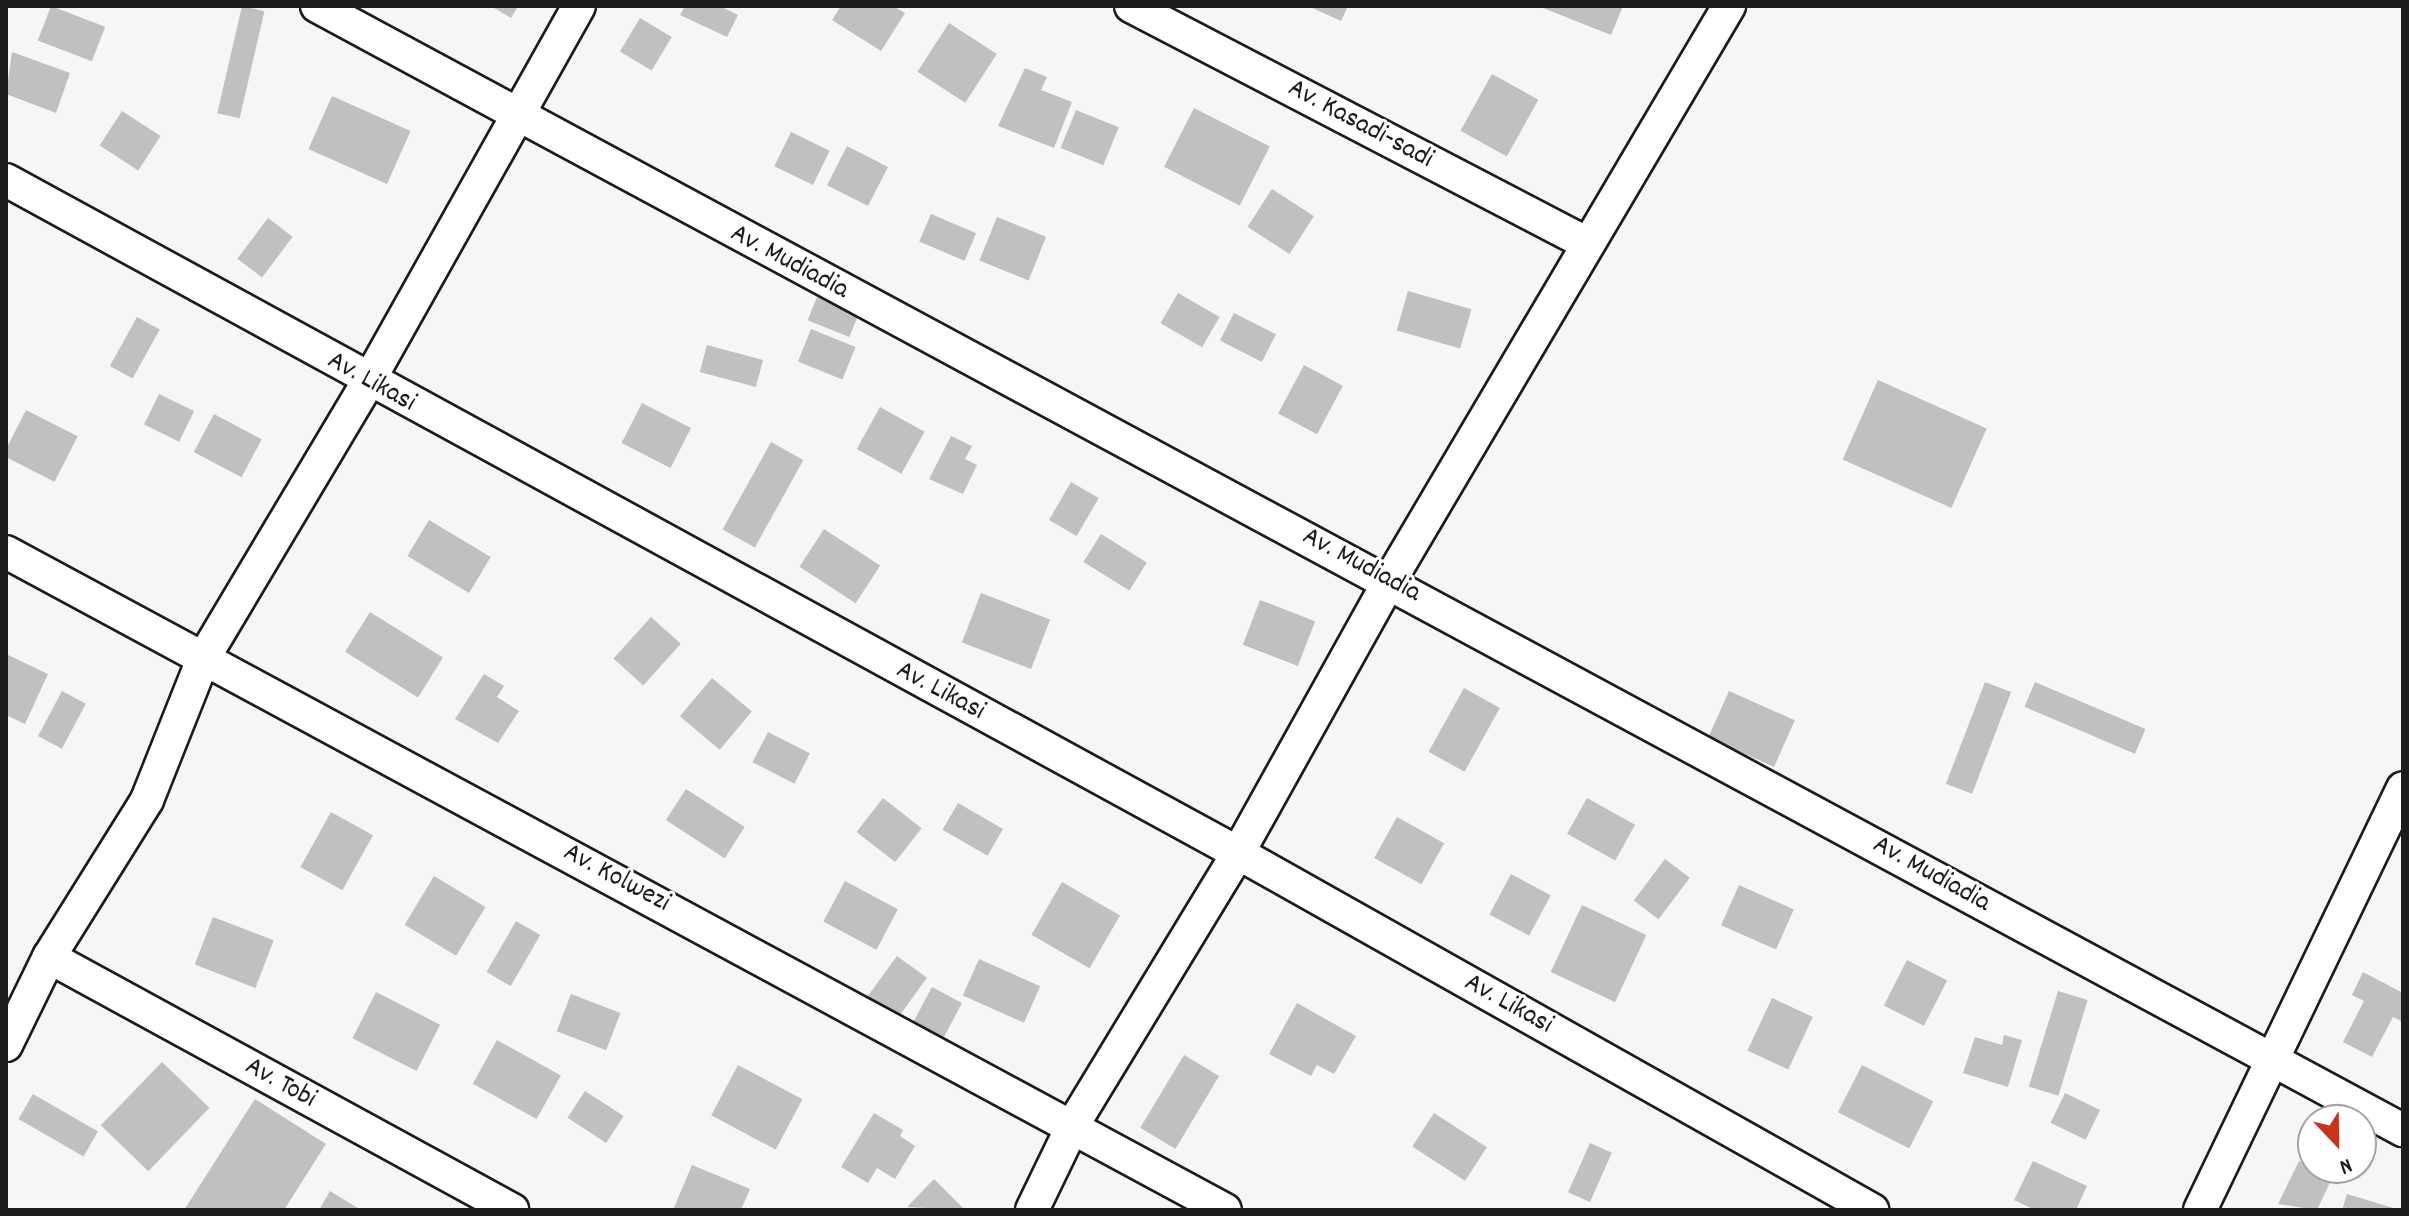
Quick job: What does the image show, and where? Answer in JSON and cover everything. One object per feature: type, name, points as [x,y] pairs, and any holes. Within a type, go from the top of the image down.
[{"type":"street","name":"Av. Mudiadia","points":[[317,6],[512,116],[1390,580],[2403,1130]]},
{"type":"street","points":[[6,1045],[49,957],[147,800],[203,659],[368,382],[512,116],[579,6]]},
{"type":"street","name":"Av. Kasadi-sadi","points":[[1131,6],[1588,244]]},
{"type":"street","points":[[1032,1210],[1074,1123],[1238,853],[1390,580],[1729,6]]},
{"type":"street","name":"Av. Likasi","points":[[6,180],[368,382],[1238,853],[1872,1210]]},
{"type":"street","name":"Av. Kolwezi","points":[[6,552],[1074,1123],[1225,1210]]},
{"type":"street","points":[[2200,1210],[2274,1062],[2403,788]]},
{"type":"street","name":"Av. Tobi","points":[[49,957],[512,1210]]},
{"type":"building","points":[[51,6],[105,27],[92,61],[38,41]]},
{"type":"building","points":[[242,6],[264,11],[240,118],[217,113]]},
{"type":"building","points":[[491,6],[518,6],[511,18]]},
{"type":"building","points":[[685,6],[720,6],[738,15],[727,37],[680,15]]},
{"type":"building","points":[[841,6],[893,6],[905,13],[881,51],[832,20]]},
{"type":"building","points":[[1308,6],[1348,6],[1341,21]]},
{"type":"building","points":[[1538,6],[1623,6],[1611,35]]},
{"type":"building","points":[[640,18],[672,37],[652,70],[620,51]]},
{"type":"building","points":[[949,23],[997,54],[965,103],[917,72]]},
{"type":"building","points":[[12,52],[70,73],[56,113],[6,94]]},
{"type":"building","points":[[1025,68],[1047,77],[1041,90],[1072,102],[1054,148],[998,126]]},
{"type":"building","points":[[1492,74],[1538,100],[1507,157],[1460,131]]},
{"type":"building","points":[[332,96],[411,131],[387,184],[308,149]]},
{"type":"building","points":[[1194,108],[1270,147],[1240,205],[1164,167]]},
{"type":"building","points":[[1076,110],[1119,127],[1103,165],[1061,148]]},
{"type":"building","points":[[122,111],[161,136],[138,170],[100,145]]},
{"type":"building","points":[[791,132],[830,151],[813,185],[774,166]]},
{"type":"building","points":[[847,146],[888,167],[868,206],[827,185]]},
{"type":"building","points":[[1272,189],[1314,216],[1289,254],[1247,227]]},
{"type":"building","points":[[931,214],[976,233],[964,261],[919,242]]},
{"type":"building","points":[[997,217],[1046,237],[1029,280],[979,261]]},
{"type":"building","points":[[268,218],[293,237],[262,277],[237,259]]},
{"type":"building","points":[[1408,291],[1471,309],[1460,349],[1397,330]]},
{"type":"building","points":[[1178,293],[1220,317],[1202,347],[1160,323]]},
{"type":"building","points":[[817,297],[859,314],[849,337],[808,320]]},
{"type":"building","points":[[1234,313],[1276,334],[1262,362],[1220,341]]},
{"type":"building","points":[[137,317],[160,330],[133,379],[110,366]]},
{"type":"building","points":[[811,329],[856,347],[842,379],[798,361]]},
{"type":"building","points":[[707,345],[763,360],[756,387],[700,372]]},
{"type":"building","points":[[1304,365],[1343,386],[1317,434],[1278,414]]},
{"type":"building","points":[[1878,380],[1987,428],[1951,508],[1843,459]]},
{"type":"building","points":[[159,394],[194,411],[179,442],[144,425]]},
{"type":"building","points":[[642,403],[691,428],[671,468],[622,443]]},
{"type":"building","points":[[880,407],[925,432],[901,474],[857,449]]},
{"type":"building","points":[[26,410],[78,436],[55,482],[6,457],[6,449]]},
{"type":"building","points":[[214,414],[262,439],[241,477],[194,452]]},
{"type":"building","points":[[951,436],[972,446],[965,459],[977,465],[963,494],[929,479]]},
{"type":"building","points":[[771,442],[803,460],[755,547],[723,529]]},
{"type":"building","points":[[1071,482],[1099,498],[1077,536],[1049,520]]},
{"type":"building","points":[[429,520],[491,557],[469,593],[407,556]]},
{"type":"building","points":[[824,529],[880,565],[856,603],[799,567]]},
{"type":"building","points":[[1101,534],[1147,563],[1129,591],[1084,562]]},
{"type":"building","points":[[981,593],[1050,620],[1031,669],[962,642]]},
{"type":"building","points":[[1260,600],[1315,621],[1298,666],[1243,645]]},
{"type":"building","points":[[370,612],[443,658],[418,697],[345,652]]},
{"type":"building","points":[[651,617],[681,644],[643,685],[614,659]]},
{"type":"building","points":[[6,654],[48,674],[25,724],[6,715]]},
{"type":"building","points":[[484,674],[504,686],[497,697],[519,711],[498,743],[455,719]]},
{"type":"building","points":[[712,678],[752,711],[720,750],[680,716]]},
{"type":"building","points":[[1985,682],[2011,692],[1972,794],[1946,784]]},
{"type":"building","points":[[2035,682],[2145,729],[2135,754],[2024,707]]},
{"type":"building","points":[[1464,688],[1500,708],[1464,772],[1429,752]]},
{"type":"building","points":[[62,691],[86,704],[62,749],[38,736]]},
{"type":"building","points":[[1729,691],[1795,720],[1774,767],[1708,738]]},
{"type":"building","points":[[768,732],[810,753],[794,784],[753,762]]},
{"type":"building","points":[[686,789],[745,827],[725,858],[666,820]]},
{"type":"building","points":[[883,798],[922,828],[895,862],[857,832]]},
{"type":"building","points":[[1587,798],[1635,825],[1615,861],[1567,834]]},
{"type":"building","points":[[958,803],[1003,829],[988,856],[942,830]]},
{"type":"building","points":[[331,812],[373,835],[342,890],[300,867]]},
{"type":"building","points":[[1397,817],[1444,843],[1421,884],[1374,858]]},
{"type":"building","points":[[1665,859],[1690,878],[1658,919],[1634,901]]},
{"type":"building","points":[[1511,874],[1551,895],[1529,936],[1489,915]]},
{"type":"building","points":[[434,876],[485,907],[456,956],[405,925]]},
{"type":"building","points":[[845,881],[898,909],[876,950],[823,922]]},
{"type":"building","points":[[1062,882],[1120,916],[1090,968],[1032,935]]},
{"type":"building","points":[[1739,885],[1794,909],[1776,950],[1721,925]]},
{"type":"building","points":[[1582,905],[1646,935],[1615,1002],[1551,972]]},
{"type":"building","points":[[213,917],[274,940],[255,988],[195,965]]},
{"type":"building","points":[[516,921],[540,935],[511,986],[487,972]]},
{"type":"building","points":[[897,956],[927,978],[896,1020],[866,998]]},
{"type":"building","points":[[979,959],[1040,986],[1024,1023],[963,996]]},
{"type":"building","points":[[1907,960],[1947,980],[1924,1026],[1884,1005]]},
{"type":"building","points":[[2363,972],[2403,993],[2403,1022],[2393,1017],[2372,1057],[2343,1042],[2364,1001],[2352,995]]},
{"type":"building","points":[[932,987],[962,1003],[939,1046],[909,1030]]},
{"type":"building","points":[[2058,991],[2088,1000],[2058,1096],[2029,1087]]},
{"type":"building","points":[[376,992],[440,1025],[417,1071],[352,1038]]},
{"type":"building","points":[[571,994],[620,1013],[606,1050],[557,1031]]},
{"type":"building","points":[[1772,998],[1813,1017],[1788,1070],[1747,1051]]},
{"type":"building","points":[[1297,1003],[1356,1036],[1334,1074],[1317,1065],[1311,1076],[1269,1054]]},
{"type":"building","points":[[2004,1035],[2022,1040],[2008,1087],[1963,1073],[1975,1037],[2002,1045]]},
{"type":"building","points":[[497,1040],[561,1075],[537,1119],[473,1084]]},
{"type":"building","points":[[1184,1055],[1219,1076],[1175,1149],[1140,1128]]},
{"type":"building","points":[[162,1062],[209,1108],[148,1171],[101,1125]]},
{"type":"building","points":[[738,1065],[802,1099],[776,1150],[711,1115]]},
{"type":"building","points":[[1862,1065],[1933,1101],[1909,1149],[1838,1112]]},
{"type":"building","points":[[585,1091],[624,1116],[606,1143],[568,1118]]},
{"type":"building","points":[[2065,1093],[2100,1110],[2086,1140],[2051,1123]]},
{"type":"building","points":[[33,1094],[98,1132],[83,1157],[18,1119]]},
{"type":"building","points":[[255,1099],[326,1144],[284,1210],[184,1210]]},
{"type":"building","points":[[874,1113],[903,1130],[900,1136],[915,1146],[895,1179],[877,1168],[868,1183],[841,1167]]},
{"type":"building","points":[[1434,1113],[1487,1147],[1465,1181],[1412,1147]]},
{"type":"building","points":[[1590,1143],[1612,1153],[1590,1202],[1568,1192]]},
{"type":"building","points":[[2033,1161],[2087,1186],[2076,1210],[2035,1210],[2014,1200]]},
{"type":"building","points":[[692,1165],[750,1189],[741,1210],[673,1210]]},
{"type":"building","points":[[2297,1165],[2297,1184],[2329,1184],[2317,1210],[2278,1204]]},
{"type":"building","points":[[934,1179],[965,1210],[907,1207]]},
{"type":"building","points":[[330,1191],[361,1210],[319,1210]]},
{"type":"building","points":[[2347,1194],[2397,1209],[2397,1210],[2342,1210]]}]
